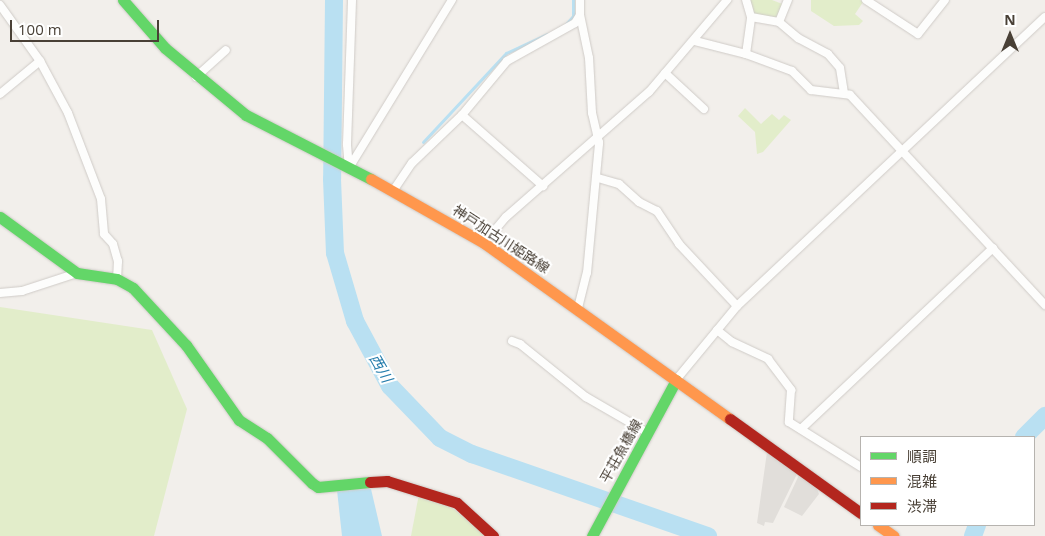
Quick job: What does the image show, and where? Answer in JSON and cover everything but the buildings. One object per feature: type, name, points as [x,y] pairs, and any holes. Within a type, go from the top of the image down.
[{"type":"main road","name":"神戸加古川姫路線","points":[[123,0],[165,48],[196,77],[246,114],[394,191],[484,243],[578,308],[860,512]]},
{"type":"main road","points":[[0,217],[77,274],[117,279],[133,288],[149,302],[210,376],[239,420],[267,438],[318,487],[387,481],[457,503],[493,536]]},
{"type":"main road","name":"平荘魚橋線","points":[[592,536],[676,380]]},
{"type":"main road","points":[[879,526],[894,536]]},
{"type":"street","points":[[346,167],[352,0]]},
{"type":"street","points":[[346,167],[452,0]]},
{"type":"street","points":[[578,308],[584,289],[598,178],[598,136],[592,113],[589,58],[580,15],[580,0]]},
{"type":"street","points":[[484,243],[506,216],[543,186],[666,73],[728,0]]},
{"type":"street","points":[[746,0],[751,17],[746,54]]},
{"type":"street","points":[[779,22],[788,0]]},
{"type":"street","points":[[866,0],[918,34],[928,26],[945,0]]},
{"type":"street","points":[[878,8],[882,0]]},
{"type":"street","points":[[0,5],[40,61],[68,113],[101,198],[104,234],[113,244],[118,261],[117,279]]},
{"type":"street","points":[[394,191],[412,163],[462,115],[507,60],[558,35],[575,23],[580,15]]},
{"type":"street","points":[[751,17],[779,22],[835,61],[844,92],[903,151],[1045,305]]},
{"type":"street","points":[[676,380],[737,306],[1045,17]]},
{"type":"street","points":[[695,41],[746,54],[792,71],[811,90],[822,94],[844,92]]},
{"type":"street","points":[[196,77],[226,50]]},
{"type":"street","points":[[0,94],[40,61]]},
{"type":"street","points":[[666,73],[704,109]]},
{"type":"street","points":[[462,115],[543,186]]},
{"type":"street","points":[[598,178],[619,184],[638,202],[657,211],[679,244],[737,306]]},
{"type":"street","points":[[801,429],[992,248]]},
{"type":"street","points":[[0,293],[22,291],[77,274]]},
{"type":"street","points":[[717,330],[732,342],[768,359],[791,390],[789,422],[860,466]]},
{"type":"street","points":[[512,341],[520,344],[586,397],[648,433]]},
{"type":"green space","points":[[747,0],[772,0],[785,5],[780,19],[753,14]]},
{"type":"green space","points":[[811,0],[860,0],[863,2],[855,14],[863,21],[859,25],[834,26],[811,11]]},
{"type":"green space","points":[[745,108],[761,124],[772,114],[779,120],[784,115],[791,120],[763,152],[757,154],[755,132],[738,116]]},
{"type":"green space","points":[[0,307],[152,330],[187,409],[154,536],[0,536]]},
{"type":"green space","points":[[419,494],[450,506],[487,536],[411,536]]},
{"type":"shaded area","points":[[767,452],[797,474],[773,523],[765,522],[764,526],[757,523]]},
{"type":"shaded area","points":[[799,475],[817,489],[819,494],[802,516],[784,507]]},
{"type":"water","points":[[371,489],[382,536],[342,536],[337,490]]},
{"type":"waterway","name":"西川","points":[[334,0],[332,179],[335,253],[355,321],[390,386],[440,438],[472,454],[708,536]]},
{"type":"waterway","points":[[566,24],[573,16],[573,0]]},
{"type":"waterway","points":[[423,142],[506,53],[547,34]]},
{"type":"waterway","points":[[1025,436],[1045,416]]},
{"type":"waterway","points":[[973,536],[977,526]]},
{"type":"traffic: fast","points":[[123,0],[165,48],[246,115],[371,179]]},
{"type":"traffic: fast","points":[[0,217],[77,273],[117,279],[133,288],[186,345],[239,420],[267,438],[312,483],[318,487],[370,482]]},
{"type":"traffic: fast","points":[[592,536],[676,380]]},
{"type":"traffic: slow","points":[[371,179],[484,243],[730,419]]},
{"type":"traffic: slow","points":[[879,526],[894,536]]},
{"type":"traffic: jam","points":[[730,419],[860,512]]},
{"type":"traffic: jam","points":[[370,482],[387,481],[457,503],[493,536]]}]
